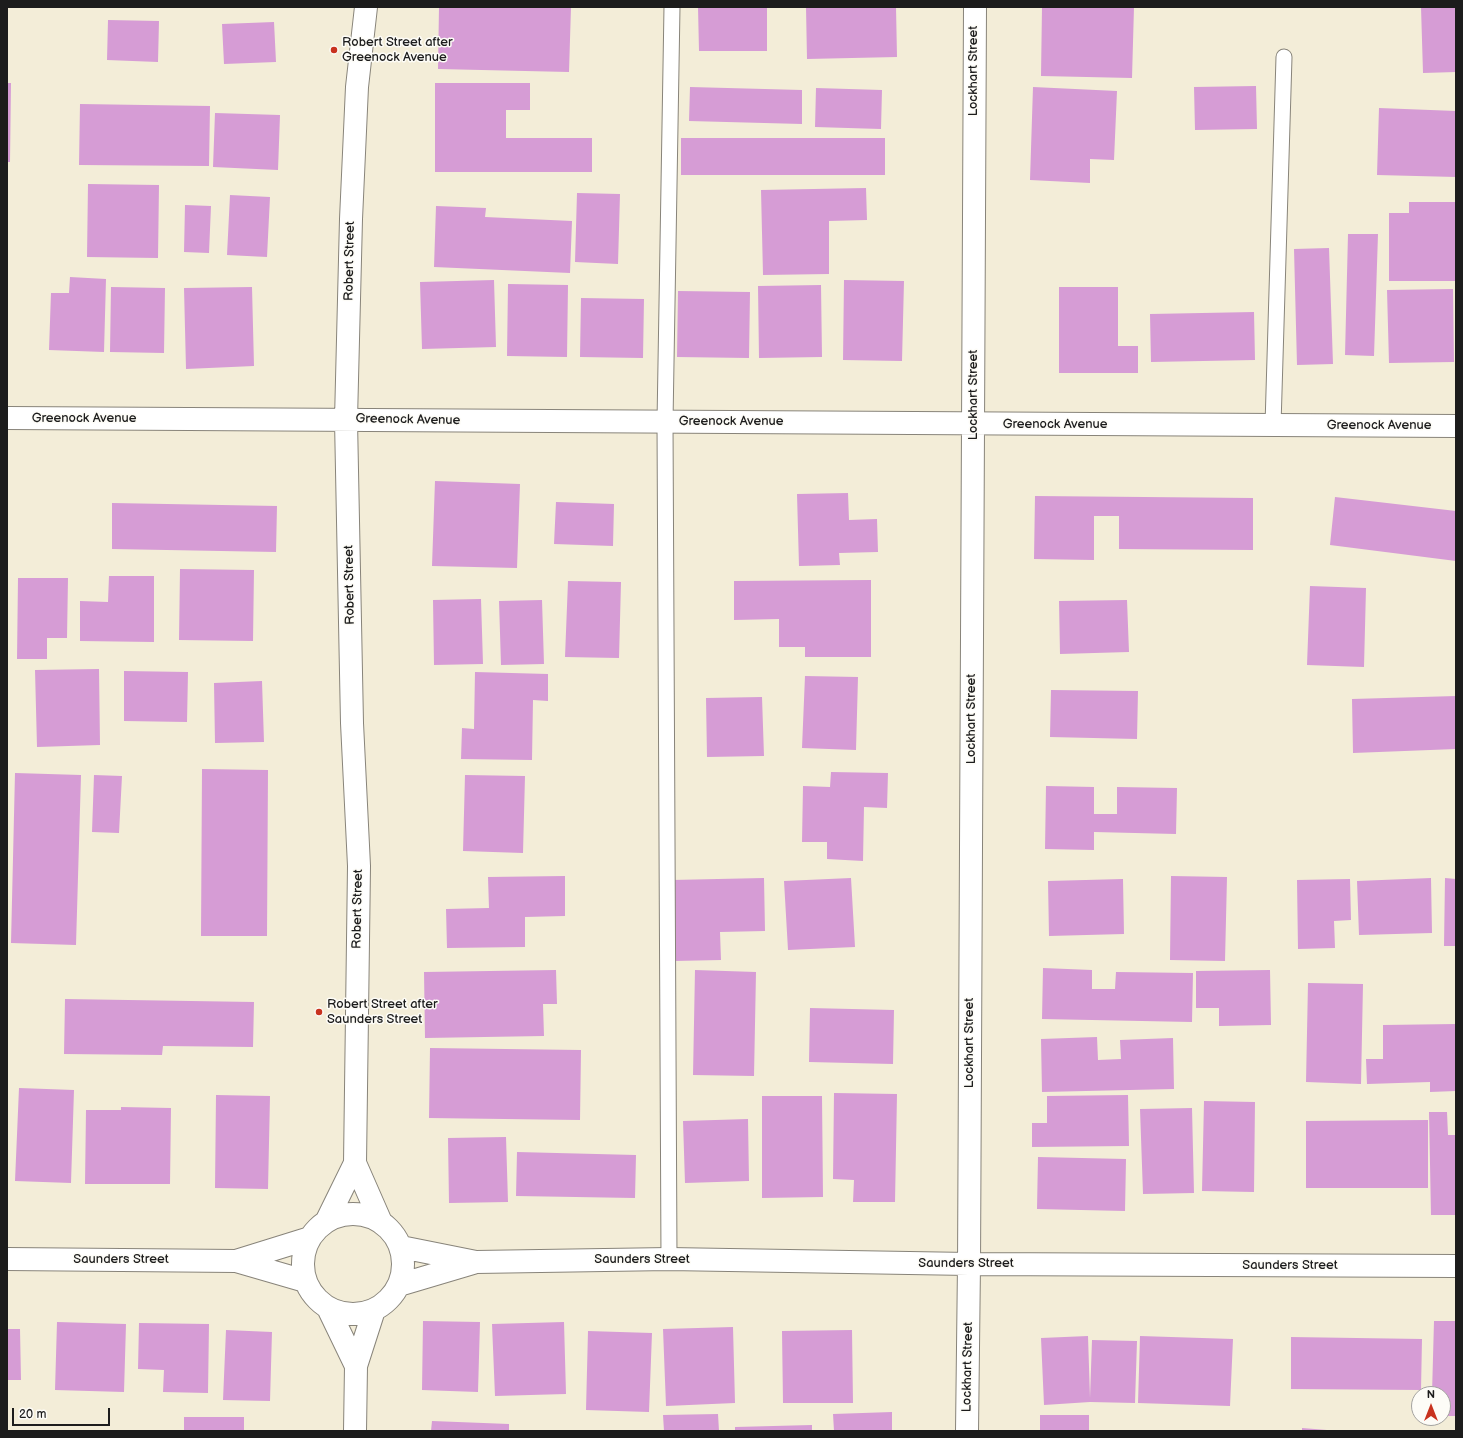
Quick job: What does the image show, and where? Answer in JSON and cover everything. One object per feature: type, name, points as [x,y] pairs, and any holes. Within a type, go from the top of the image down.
[{"type":"street","name":"Robert Street","points":[[366,7],[356,94],[346,420],[352,723],[359,866],[355,1163],[380,1220]]},
{"type":"street","name":"Lockhart Street","points":[[967,1431],[974,424],[975,7]]},
{"type":"street","name":"Greenock Avenue","points":[[7,418],[1456,426]]},
{"type":"street","name":"Robert Street","points":[[327,1220],[355,1163]]},
{"type":"street","points":[[345,1213],[363,1214],[380,1220],[393,1232],[401,1247],[404,1268],[399,1285],[389,1299],[374,1310],[357,1314],[344,1314],[328,1308],[314,1297],[305,1282],[302,1264],[305,1247],[313,1231],[327,1220],[345,1213]]},
{"type":"street","name":"Saunders Street","points":[[236,1261],[310,1238]]},
{"type":"street","name":"Saunders Street","points":[[401,1247],[476,1262],[669,1259],[969,1264],[1456,1266]]},
{"type":"street","name":"Saunders Street","points":[[7,1259],[236,1261],[305,1282]]},
{"type":"street","name":"Saunders Street","points":[[399,1285],[476,1262]]},
{"type":"street","points":[[328,1308],[356,1366]]},
{"type":"street","points":[[355,1431],[356,1366],[374,1310]]},
{"type":"lane","points":[[669,1259],[665,422],[672,7]]},
{"type":"lane","points":[[1274,425],[1284,57]]},
{"type":"building","points":[[439,7],[571,7],[569,72],[438,69]]},
{"type":"building","points":[[698,7],[767,7],[767,51],[699,51]]},
{"type":"building","points":[[806,7],[896,7],[897,57],[807,59]]},
{"type":"building","points":[[1042,7],[1134,7],[1132,78],[1041,76]]},
{"type":"building","points":[[1421,7],[1456,7],[1456,72],[1423,73]]},
{"type":"building","points":[[108,20],[159,21],[158,62],[107,60]]},
{"type":"building","points":[[274,22],[276,62],[224,64],[222,24]]},
{"type":"building","points":[[7,83],[11,83],[10,162],[7,162]]},
{"type":"building","points":[[435,83],[530,83],[530,110],[506,110],[506,138],[592,138],[592,172],[435,172]]},
{"type":"building","points":[[1256,86],[1257,129],[1195,130],[1194,87]]},
{"type":"building","points":[[690,87],[802,90],[802,124],[689,121]]},
{"type":"building","points":[[1033,87],[1117,91],[1114,160],[1090,159],[1090,183],[1030,180]]},
{"type":"building","points":[[816,88],[882,90],[881,129],[815,127]]},
{"type":"building","points":[[80,104],[210,106],[209,166],[79,165]]},
{"type":"building","points":[[1379,108],[1456,111],[1456,177],[1377,175]]},
{"type":"building","points":[[215,113],[280,115],[278,170],[213,167]]},
{"type":"building","points":[[681,138],[885,138],[885,175],[681,175]]},
{"type":"building","points":[[88,184],[159,185],[158,258],[87,257]]},
{"type":"building","points":[[866,188],[867,220],[829,221],[829,274],[763,275],[761,190]]},
{"type":"building","points":[[577,193],[620,194],[618,264],[575,262]]},
{"type":"building","points":[[230,195],[270,197],[267,257],[227,255]]},
{"type":"building","points":[[1409,202],[1456,202],[1456,281],[1389,281],[1389,213],[1409,213]]},
{"type":"building","points":[[185,205],[211,206],[209,253],[184,252]]},
{"type":"building","points":[[436,206],[486,208],[485,217],[572,221],[570,273],[434,267]]},
{"type":"building","points":[[1348,234],[1378,234],[1374,356],[1345,355]]},
{"type":"building","points":[[1329,248],[1333,364],[1297,365],[1294,249]]},
{"type":"building","points":[[70,277],[106,279],[104,352],[49,350],[51,293],[69,293]]},
{"type":"building","points":[[494,280],[496,347],[422,349],[420,282]]},
{"type":"building","points":[[844,280],[904,281],[902,361],[843,360]]},
{"type":"building","points":[[508,284],[568,285],[567,357],[507,356]]},
{"type":"building","points":[[821,285],[822,357],[759,358],[758,286]]},
{"type":"building","points":[[111,287],[165,288],[164,353],[110,352]]},
{"type":"building","points":[[252,287],[254,366],[186,369],[184,288]]},
{"type":"building","points":[[1059,287],[1118,287],[1118,346],[1138,346],[1138,373],[1059,373]]},
{"type":"building","points":[[1453,289],[1454,362],[1389,363],[1387,290]]},
{"type":"building","points":[[678,291],[750,292],[749,358],[677,357]]},
{"type":"building","points":[[581,298],[644,299],[643,358],[580,357]]},
{"type":"building","points":[[1254,312],[1255,360],[1151,362],[1150,314]]},
{"type":"building","points":[[435,481],[520,484],[517,568],[432,566]]},
{"type":"building","points":[[848,493],[849,520],[877,519],[878,552],[839,553],[840,565],[799,566],[797,494]]},
{"type":"building","points":[[1035,496],[1253,498],[1253,550],[1119,549],[1119,516],[1094,516],[1094,560],[1034,559]]},
{"type":"building","points":[[1335,497],[1456,511],[1456,561],[1330,545]]},
{"type":"building","points":[[556,502],[614,504],[613,546],[554,544]]},
{"type":"building","points":[[112,503],[277,506],[276,552],[112,549]]},
{"type":"building","points":[[180,569],[254,570],[253,641],[179,640]]},
{"type":"building","points":[[109,576],[154,576],[154,642],[80,641],[80,601],[108,602]]},
{"type":"building","points":[[18,578],[68,578],[67,638],[47,638],[47,659],[17,659]]},
{"type":"building","points":[[871,580],[871,657],[805,657],[805,647],[779,647],[779,619],[734,620],[734,581]]},
{"type":"building","points":[[568,581],[621,582],[619,658],[565,657]]},
{"type":"building","points":[[1310,586],[1366,588],[1364,667],[1307,665]]},
{"type":"building","points":[[481,599],[483,664],[434,665],[433,600]]},
{"type":"building","points":[[542,600],[544,664],[501,665],[499,601]]},
{"type":"building","points":[[1127,600],[1129,652],[1060,654],[1059,601]]},
{"type":"building","points":[[99,669],[100,745],[37,747],[35,670]]},
{"type":"building","points":[[124,671],[188,672],[187,722],[124,721]]},
{"type":"building","points":[[475,672],[548,674],[548,701],[533,700],[532,760],[461,759],[462,728],[474,729]]},
{"type":"building","points":[[805,676],[858,677],[856,750],[802,748]]},
{"type":"building","points":[[262,681],[264,742],[215,743],[214,683]]},
{"type":"building","points":[[1051,690],[1138,691],[1137,739],[1050,737]]},
{"type":"building","points":[[1456,696],[1456,749],[1353,753],[1352,699]]},
{"type":"building","points":[[762,697],[764,756],[707,757],[706,698]]},
{"type":"building","points":[[202,769],[268,770],[267,936],[201,936]]},
{"type":"building","points":[[831,772],[888,773],[887,808],[864,807],[863,861],[827,859],[827,842],[802,842],[803,786],[830,787]]},
{"type":"building","points":[[15,773],[81,775],[76,945],[11,943]]},
{"type":"building","points":[[94,775],[122,776],[119,833],[92,832]]},
{"type":"building","points":[[465,775],[525,776],[523,853],[463,851]]},
{"type":"building","points":[[1046,786],[1094,787],[1094,814],[1117,814],[1117,787],[1177,788],[1176,834],[1094,832],[1094,850],[1045,849]]},
{"type":"building","points":[[565,876],[565,916],[525,917],[525,947],[447,948],[446,909],[489,908],[488,877]]},
{"type":"building","points":[[1171,876],[1227,877],[1225,961],[1170,960]]},
{"type":"building","points":[[764,878],[765,931],[720,932],[721,960],[674,961],[672,880]]},
{"type":"building","points":[[851,878],[855,947],[788,950],[784,881]]},
{"type":"building","points":[[1431,878],[1432,933],[1359,935],[1357,881]]},
{"type":"building","points":[[1445,878],[1456,879],[1456,946],[1444,946]]},
{"type":"building","points":[[1123,879],[1124,934],[1049,936],[1048,881]]},
{"type":"building","points":[[1350,879],[1351,920],[1334,921],[1335,948],[1298,949],[1297,880]]},
{"type":"building","points":[[1043,968],[1092,970],[1092,989],[1115,989],[1116,972],[1193,973],[1192,1022],[1042,1019]]},
{"type":"building","points":[[556,970],[557,1004],[543,1004],[544,1036],[425,1038],[424,972]]},
{"type":"building","points":[[695,970],[756,972],[754,1076],[693,1075]]},
{"type":"building","points":[[1270,970],[1271,1025],[1219,1026],[1219,1008],[1196,1008],[1196,971]]},
{"type":"building","points":[[1308,983],[1363,984],[1361,1084],[1306,1082]]},
{"type":"building","points":[[65,999],[254,1002],[253,1047],[163,1046],[162,1055],[64,1054]]},
{"type":"building","points":[[810,1008],[894,1010],[893,1064],[809,1062]]},
{"type":"building","points":[[1456,1024],[1456,1091],[1430,1092],[1430,1082],[1367,1084],[1366,1059],[1383,1059],[1383,1025]]},
{"type":"building","points":[[1097,1037],[1098,1060],[1121,1059],[1120,1040],[1173,1038],[1174,1089],[1042,1092],[1041,1039]]},
{"type":"building","points":[[430,1048],[581,1050],[580,1120],[429,1118]]},
{"type":"building","points":[[19,1088],[74,1090],[71,1183],[15,1181]]},
{"type":"building","points":[[834,1093],[897,1094],[895,1202],[853,1202],[854,1180],[833,1179]]},
{"type":"building","points":[[216,1095],[270,1096],[268,1189],[215,1188]]},
{"type":"building","points":[[1128,1095],[1129,1146],[1032,1147],[1032,1123],[1047,1123],[1047,1096]]},
{"type":"building","points":[[762,1096],[822,1096],[823,1197],[762,1198]]},
{"type":"building","points":[[1204,1101],[1255,1102],[1254,1192],[1202,1191]]},
{"type":"building","points":[[121,1107],[171,1108],[170,1184],[85,1184],[86,1110],[121,1110]]},
{"type":"building","points":[[1192,1108],[1194,1193],[1143,1194],[1140,1109]]},
{"type":"building","points":[[1429,1112],[1447,1112],[1448,1135],[1456,1135],[1456,1215],[1431,1215]]},
{"type":"building","points":[[748,1119],[749,1181],[685,1183],[683,1121]]},
{"type":"building","points":[[1428,1120],[1428,1188],[1306,1188],[1306,1121]]},
{"type":"building","points":[[506,1137],[508,1202],[449,1203],[448,1138]]},
{"type":"building","points":[[517,1152],[636,1155],[635,1198],[516,1196]]},
{"type":"building","points":[[1038,1157],[1126,1159],[1125,1211],[1037,1209]]},
{"type":"building","points":[[423,1321],[480,1322],[478,1392],[422,1390]]},
{"type":"building","points":[[1434,1321],[1456,1321],[1456,1416],[1451,1416],[1451,1386],[1432,1386]]},
{"type":"building","points":[[57,1322],[126,1324],[124,1392],[55,1390]]},
{"type":"building","points":[[564,1322],[566,1394],[495,1396],[492,1324]]},
{"type":"building","points":[[139,1323],[209,1324],[208,1393],[163,1392],[164,1370],[138,1369]]},
{"type":"building","points":[[733,1327],[735,1403],[666,1406],[663,1329]]},
{"type":"building","points":[[7,1329],[20,1329],[21,1380],[7,1380]]},
{"type":"building","points":[[226,1330],[272,1332],[270,1401],[223,1400]]},
{"type":"building","points":[[852,1330],[853,1403],[783,1403],[782,1331]]},
{"type":"building","points":[[588,1331],[652,1333],[649,1412],[586,1410]]},
{"type":"building","points":[[1088,1336],[1090,1398],[1092,1340],[1137,1341],[1135,1403],[1090,1402],[1044,1405],[1041,1338]]},
{"type":"building","points":[[1140,1336],[1233,1339],[1230,1406],[1138,1403]]},
{"type":"building","points":[[1291,1337],[1422,1339],[1421,1386],[1411,1386],[1411,1390],[1291,1389]]},
{"type":"building","points":[[892,1412],[892,1431],[834,1431],[833,1414]]},
{"type":"building","points":[[718,1414],[719,1431],[664,1431],[663,1415]]},
{"type":"building","points":[[1040,1415],[1089,1415],[1089,1431],[1040,1431]]},
{"type":"building","points":[[184,1417],[244,1417],[244,1431],[184,1431]]},
{"type":"building","points":[[432,1421],[509,1424],[509,1431],[431,1431]]},
{"type":"building","points":[[812,1425],[812,1431],[735,1431],[735,1427]]},
{"type":"building","points":[[1302,1428],[1327,1430],[1327,1431],[1302,1431]]},
{"type":"place","name":"Robert Street after Greenock Avenue","points":[[334,50]]},
{"type":"place","name":"Robert Street after Saunders Street","points":[[319,1012]]}]
